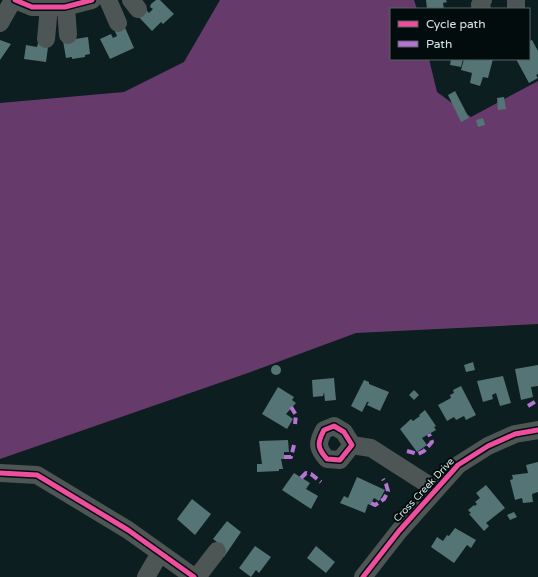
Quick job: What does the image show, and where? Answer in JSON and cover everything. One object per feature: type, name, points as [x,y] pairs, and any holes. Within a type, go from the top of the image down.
[{"type":"street","points":[[0,23],[14,0],[32,8],[74,3]]},
{"type":"street","points":[[108,0],[118,23]]},
{"type":"street","points":[[68,35],[74,3]]},
{"type":"street","points":[[46,39],[74,3]]},
{"type":"street","name":"Cross Creek Drive","points":[[368,575],[436,489],[458,465],[488,446],[515,434],[538,430]]},
{"type":"street","points":[[352,445],[372,448],[436,489]]},
{"type":"street","points":[[0,473],[37,475],[128,530],[194,577]]},
{"type":"street","points":[[197,577],[217,550]]},
{"type":"street","points":[[146,577],[160,553]]},
{"type":"shaded area","points":[[220,0],[414,0],[417,8],[390,8],[390,60],[429,60],[437,92],[471,117],[538,81],[538,324],[356,333],[245,374],[0,459],[0,103],[124,92],[184,62]]},
{"type":"building","points":[[156,0],[160,0],[174,14],[163,24],[161,22],[152,31],[134,12],[142,5],[149,13],[153,9],[150,7],[151,4]]},
{"type":"building","points":[[426,0],[446,0],[447,2],[443,3],[444,8],[427,8]]},
{"type":"building","points":[[123,23],[134,48],[110,59],[100,39],[111,34],[113,38],[117,36],[113,27]]},
{"type":"building","points":[[88,37],[90,54],[85,55],[85,57],[72,59],[72,57],[66,58],[63,41]]},
{"type":"building","points":[[39,39],[49,40],[46,62],[24,59],[26,45],[37,47]]},
{"type":"building","points":[[0,40],[11,44],[0,60]]},
{"type":"building","points":[[532,40],[538,51],[538,74],[536,75],[538,78],[529,83],[517,60],[530,60],[530,41]]},
{"type":"building","points":[[451,60],[463,60],[461,67],[450,65]]},
{"type":"building","points":[[464,60],[493,60],[488,78],[483,77],[480,86],[470,83],[472,73],[461,70]]},
{"type":"building","points":[[455,91],[469,118],[461,122],[448,95]]},
{"type":"building","points":[[504,97],[506,109],[498,110],[497,98]]},
{"type":"building","points":[[483,118],[485,125],[478,127],[476,120]]},
{"type":"building","points":[[473,362],[475,370],[466,372],[464,365]]},
{"type":"building","points":[[274,365],[278,365],[281,370],[278,375],[274,375],[271,372],[271,368]]},
{"type":"building","points":[[538,365],[538,386],[531,387],[533,397],[521,400],[515,369]]},
{"type":"building","points":[[503,376],[511,403],[500,406],[496,393],[492,395],[493,399],[483,402],[477,381]]},
{"type":"building","points":[[334,378],[336,400],[325,401],[324,392],[323,396],[313,397],[312,380]]},
{"type":"building","points":[[364,380],[369,382],[369,384],[389,392],[380,411],[367,405],[369,402],[367,402],[362,412],[351,406]]},
{"type":"building","points":[[461,386],[476,415],[466,420],[464,416],[456,420],[454,417],[447,421],[438,405],[451,398],[450,395],[454,393],[453,390]]},
{"type":"building","points":[[278,387],[294,397],[292,400],[296,403],[286,414],[293,419],[287,429],[262,414]]},
{"type":"building","points":[[414,390],[419,395],[414,400],[409,395]]},
{"type":"building","points":[[425,410],[436,426],[434,427],[436,430],[422,438],[427,445],[417,452],[400,429],[411,419],[413,421],[420,416],[419,415]]},
{"type":"building","points":[[288,440],[289,452],[284,452],[284,459],[281,459],[283,469],[279,469],[279,471],[257,472],[257,464],[262,464],[259,441]]},
{"type":"building","points":[[538,462],[538,492],[532,494],[533,502],[523,503],[522,498],[515,500],[510,480],[513,479],[512,475],[528,473],[526,465]]},
{"type":"building","points":[[294,473],[310,483],[306,489],[318,496],[311,509],[282,490]]},
{"type":"building","points":[[357,477],[385,490],[379,501],[374,498],[370,505],[368,504],[365,513],[340,503],[344,496],[348,498]]},
{"type":"building","points":[[486,485],[505,508],[486,523],[489,526],[484,531],[469,514],[471,513],[468,510],[477,504],[475,502],[480,498],[476,493]]},
{"type":"building","points":[[192,499],[211,514],[195,535],[177,519]]},
{"type":"building","points":[[514,512],[517,517],[510,520],[507,515]]},
{"type":"building","points":[[227,521],[241,532],[224,557],[213,548],[217,542],[213,539]]},
{"type":"building","points":[[455,528],[476,540],[471,548],[467,545],[454,563],[431,547],[437,537],[443,541]]},
{"type":"building","points":[[255,546],[271,557],[259,573],[256,570],[251,577],[239,568]]},
{"type":"building","points":[[316,546],[335,562],[326,573],[307,558]]},
{"type":"marked path","points":[[528,406],[538,400]]},
{"type":"marked path","points":[[291,407],[296,415],[295,424]]},
{"type":"marked path","points":[[407,451],[418,454],[424,451],[432,442],[429,434]]},
{"type":"marked path","points":[[284,457],[291,457],[294,445]]},
{"type":"marked path","points":[[301,478],[306,473],[311,474],[321,482]]},
{"type":"marked path","points":[[371,503],[375,505],[384,499],[388,491],[383,479]]},
{"type":"cycle path","points":[[15,0],[32,7],[65,7],[92,0]]},
{"type":"cycle path","points":[[334,426],[344,432],[352,445],[340,460],[327,459],[321,452],[319,445],[320,438],[324,430],[334,426]]},
{"type":"cycle path","points":[[363,577],[399,531],[458,465],[488,446],[515,434],[538,430]]},
{"type":"cycle path","points":[[0,473],[37,475],[128,530],[194,577]]}]
